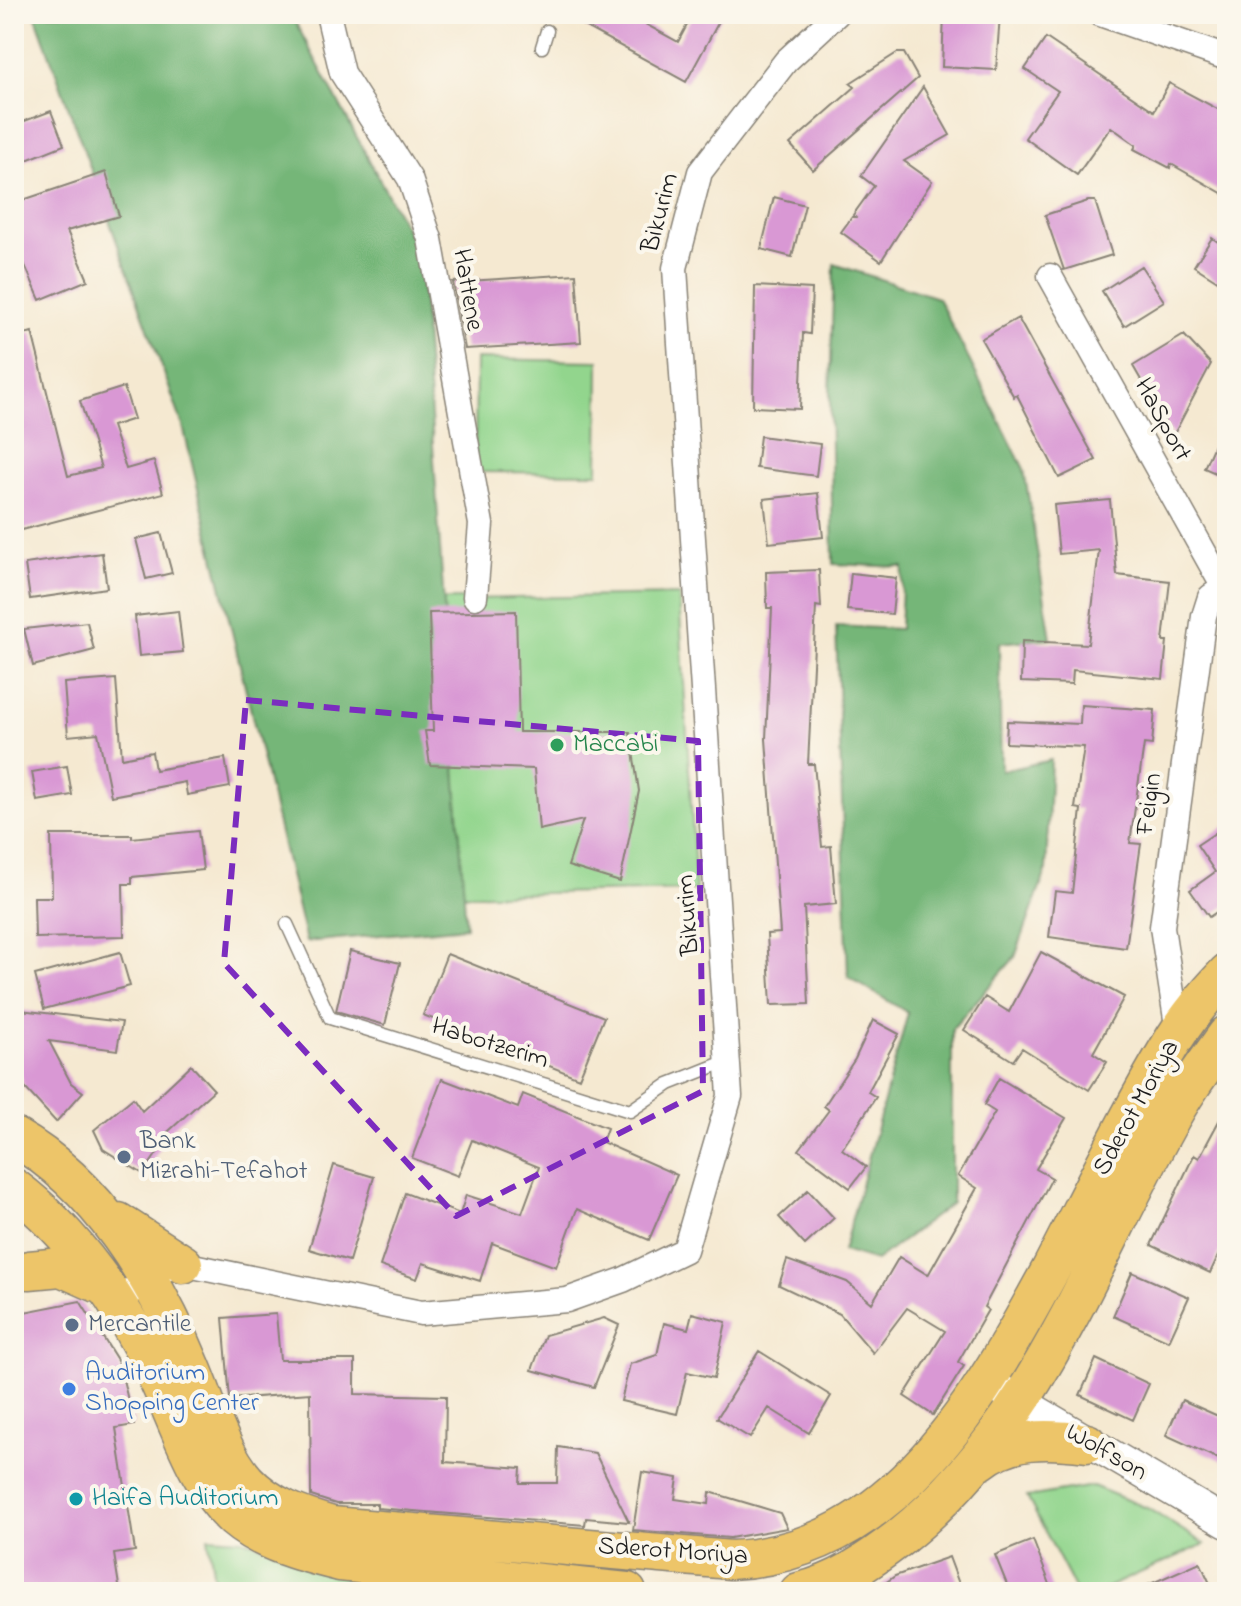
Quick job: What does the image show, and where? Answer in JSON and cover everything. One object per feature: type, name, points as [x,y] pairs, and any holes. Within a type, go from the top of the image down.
[{"type":"main road","name":"Sderot Moriya","points":[[96,1206],[147,1278],[184,1350],[236,1468],[255,1489],[284,1510],[332,1526],[731,1560],[757,1559],[817,1542],[857,1519],[927,1462],[987,1382],[1175,1037],[1227,973]]},
{"type":"main road","name":"Sderot Moriya","points":[[799,1592],[832,1586],[945,1501],[975,1466],[1037,1377],[1168,1123],[1227,1035]]},
{"type":"main road","points":[[19,1135],[96,1206],[183,1264]]},
{"type":"main road","name":"Sderot Moriya","points":[[19,1198],[72,1245],[102,1285],[155,1372],[205,1478],[226,1509],[253,1531],[303,1553],[340,1562],[627,1592]]},
{"type":"main road","points":[[21,1274],[61,1267],[102,1285]]},
{"type":"main road","points":[[975,1466],[992,1452],[1020,1441],[1042,1439],[1087,1443]]},
{"type":"street","name":"Hattene","points":[[328,14],[342,73],[410,179],[430,239],[481,524],[475,597]]},
{"type":"street","name":"Bikurim","points":[[183,1264],[421,1313],[567,1300],[623,1280],[685,1250],[730,1096],[675,268],[700,172],[786,61],[837,14]]},
{"type":"street","points":[[1100,14],[1227,58]]},
{"type":"street","name":"HaSport","points":[[1050,276],[1225,585]]},
{"type":"street","name":"Feigin","points":[[1175,1037],[1176,1019],[1162,927],[1204,616],[1210,597],[1225,585]]},
{"type":"street","points":[[21,1274],[72,1245],[92,1227],[96,1206]]},
{"type":"street","points":[[126,1322],[126,1296],[147,1278],[183,1264]]},
{"type":"street","name":"Wolfson","points":[[987,1382],[1227,1523]]},
{"type":"lane","points":[[542,47],[547,31]]},
{"type":"lane","name":"Habotzerim","points":[[287,924],[330,1018],[630,1111],[669,1084],[727,1061]]},
{"type":"highlighted area","points":[[246,700],[698,741],[703,1091],[456,1216],[224,963]]},
{"type":"green space","points":[[35,14],[291,14],[420,255],[466,927],[306,942],[183,426]]},
{"type":"green space","points":[[834,264],[938,298],[1024,469],[1051,638],[999,643],[1001,771],[1051,760],[1046,871],[1015,957],[952,1029],[952,1203],[876,1261],[843,1251],[908,1013],[848,977],[836,626],[900,629],[903,567],[833,564],[830,393]]},
{"type":"green space","points":[[476,359],[599,361],[598,473],[475,472]]},
{"type":"green space","name":"Maccabi","points":[[679,595],[696,890],[442,895],[412,600]]},
{"type":"green space","points":[[1093,1486],[1147,1508],[1205,1544],[1097,1592],[1077,1592],[1027,1497]]},
{"type":"green space","points":[[208,1537],[243,1539],[359,1581],[418,1592],[216,1592]]},
{"type":"building","points":[[562,14],[627,14],[678,42],[693,14],[723,14],[686,82]]},
{"type":"building","points":[[944,14],[1000,14],[996,70],[942,67]]},
{"type":"building","points":[[1046,38],[1154,111],[1169,83],[1227,114],[1227,196],[1171,164],[1170,168],[1134,149],[1136,145],[1111,127],[1077,175],[1025,138],[1058,91],[1025,69]]},
{"type":"building","points":[[897,53],[904,53],[918,78],[813,170],[790,144],[855,87],[850,83]]},
{"type":"building","points":[[923,87],[950,135],[904,161],[932,181],[881,261],[841,232],[855,217],[853,215],[874,186],[861,176]]},
{"type":"building","points":[[51,111],[64,145],[14,165],[14,125]]},
{"type":"building","points":[[106,172],[119,216],[67,231],[88,280],[40,300],[18,249],[14,251],[14,203]]},
{"type":"building","points":[[774,197],[805,205],[792,257],[761,249]]},
{"type":"building","points":[[1095,201],[1112,255],[1064,270],[1045,215]]},
{"type":"building","points":[[1212,238],[1227,248],[1227,287],[1194,266]]},
{"type":"building","points":[[1141,266],[1164,301],[1124,326],[1102,291]]},
{"type":"building","points":[[576,274],[581,342],[465,349],[453,282]]},
{"type":"building","points":[[755,286],[812,289],[810,334],[803,333],[800,409],[753,407]]},
{"type":"building","points":[[1018,318],[1096,460],[1059,478],[1017,395],[1014,397],[981,339]]},
{"type":"building","points":[[32,332],[68,476],[101,468],[80,401],[124,387],[134,419],[112,426],[126,469],[154,461],[163,493],[14,532],[14,337]]},
{"type":"building","points":[[1184,335],[1211,364],[1173,436],[1133,366]]},
{"type":"building","points":[[1227,415],[1227,478],[1204,468]]},
{"type":"building","points":[[760,436],[820,444],[816,476],[756,468]]},
{"type":"building","points":[[818,493],[823,537],[769,543],[764,499]]},
{"type":"building","points":[[1110,500],[1117,575],[1170,581],[1163,641],[1167,641],[1163,679],[1073,670],[1072,684],[1021,682],[1022,641],[1088,644],[1099,550],[1059,554],[1054,505]]},
{"type":"building","points":[[161,533],[172,573],[146,579],[136,539]]},
{"type":"building","points":[[102,553],[107,588],[30,599],[25,564]]},
{"type":"building","points":[[819,570],[821,607],[816,606],[808,764],[814,764],[822,847],[831,846],[836,904],[804,907],[809,1004],[771,1005],[767,934],[780,933],[766,739],[772,608],[767,608],[766,572]]},
{"type":"building","points":[[851,573],[896,578],[892,614],[847,610]]},
{"type":"building","points":[[178,611],[183,652],[139,656],[135,616]]},
{"type":"building","points":[[516,611],[519,732],[630,732],[639,791],[620,882],[568,866],[583,820],[539,830],[534,769],[430,765],[425,731],[433,731],[429,613]]},
{"type":"building","points":[[87,622],[94,650],[33,666],[24,629]]},
{"type":"building","points":[[116,679],[122,758],[152,752],[155,770],[225,758],[230,787],[187,795],[185,782],[111,796],[98,733],[68,736],[64,683]]},
{"type":"building","points":[[1081,705],[1155,710],[1152,745],[1144,744],[1130,843],[1141,844],[1126,948],[1049,937],[1055,891],[1072,893],[1081,809],[1075,808],[1084,747],[1006,743],[1007,721],[1080,724]]},
{"type":"building","points":[[67,766],[72,795],[37,801],[32,772]]},
{"type":"building","points":[[1227,825],[1227,905],[1209,917],[1190,890],[1215,872],[1197,845]]},
{"type":"building","points":[[198,831],[203,870],[132,877],[132,884],[123,884],[124,936],[35,938],[34,897],[52,897],[51,835],[132,835],[132,838]]},
{"type":"building","points":[[350,951],[400,963],[385,1025],[336,1011]]},
{"type":"building","points":[[120,952],[130,986],[44,1009],[35,975]]},
{"type":"building","points":[[1041,952],[1124,997],[1093,1053],[1107,1062],[1089,1090],[1022,1048],[1013,1061],[964,1030],[985,997],[1009,1012]]},
{"type":"building","points":[[447,954],[604,1017],[579,1078],[423,1015]]},
{"type":"building","points":[[20,1010],[122,1022],[117,1050],[49,1041],[71,1083],[83,1092],[56,1122],[25,1088],[17,1067]]},
{"type":"building","points":[[873,1020],[899,1034],[868,1092],[876,1097],[842,1149],[866,1167],[850,1188],[799,1150],[829,1110],[824,1106],[855,1059]]},
{"type":"building","points":[[191,1065],[214,1090],[159,1140],[162,1146],[143,1174],[103,1149],[94,1130],[133,1098],[142,1111]]},
{"type":"building","points":[[999,1078],[1066,1118],[1036,1169],[1052,1178],[984,1307],[988,1310],[958,1362],[964,1366],[933,1415],[904,1396],[945,1331],[907,1308],[873,1353],[840,1314],[779,1285],[787,1260],[847,1282],[872,1303],[899,1257],[928,1275],[977,1188],[958,1176],[995,1112],[984,1105]]},
{"type":"building","points":[[442,1079],[518,1108],[523,1094],[607,1128],[602,1142],[677,1175],[649,1240],[577,1209],[556,1267],[492,1243],[480,1281],[423,1263],[417,1279],[380,1266],[405,1193],[460,1214],[466,1195],[522,1213],[539,1167],[472,1140],[458,1176],[412,1158]]},
{"type":"building","points":[[1227,1106],[1227,1237],[1210,1273],[1151,1245],[1194,1155],[1199,1158]]},
{"type":"building","points":[[334,1165],[374,1177],[349,1261],[309,1249]]},
{"type":"building","points":[[808,1190],[834,1218],[805,1245],[779,1217]]},
{"type":"building","points":[[1132,1272],[1189,1297],[1169,1341],[1113,1316]]},
{"type":"building","points":[[80,1301],[119,1363],[134,1425],[116,1428],[135,1551],[114,1554],[120,1592],[14,1592],[14,1314]]},
{"type":"building","points":[[692,1313],[726,1322],[714,1378],[687,1372],[677,1414],[621,1401],[630,1364],[657,1355],[664,1323],[688,1329]]},
{"type":"building","points":[[276,1314],[280,1360],[355,1360],[355,1394],[446,1396],[445,1462],[521,1468],[520,1483],[557,1483],[558,1447],[595,1453],[629,1522],[586,1518],[585,1525],[377,1508],[377,1504],[336,1504],[311,1496],[310,1393],[230,1399],[223,1318]]},
{"type":"building","points":[[604,1318],[619,1325],[594,1387],[532,1370],[545,1335]]},
{"type":"building","points":[[759,1351],[831,1396],[809,1433],[769,1408],[750,1438],[717,1418]]},
{"type":"building","points":[[1096,1359],[1149,1384],[1133,1420],[1080,1395]]},
{"type":"building","points":[[1182,1400],[1227,1420],[1227,1463],[1166,1435]]},
{"type":"building","points":[[642,1472],[678,1478],[675,1499],[709,1504],[710,1492],[780,1513],[787,1528],[730,1538],[633,1530]]},
{"type":"building","points":[[1033,1540],[1053,1592],[1010,1592],[995,1555]]},
{"type":"building","points":[[949,1557],[962,1592],[873,1592],[895,1576]]},
{"type":"building","points":[[1200,1562],[1214,1592],[1132,1592]]},
{"type":"place","name":"Maccabi","points":[[557,745]]},
{"type":"place","name":"Bank Mizrahi-Tefahot","points":[[124,1157]]},
{"type":"place","name":"Mercantile","points":[[72,1325]]},
{"type":"place","name":"Auditorium Shopping Center","points":[[69,1389]]},
{"type":"place","name":"Haifa Auditorium","points":[[76,1499]]}]
